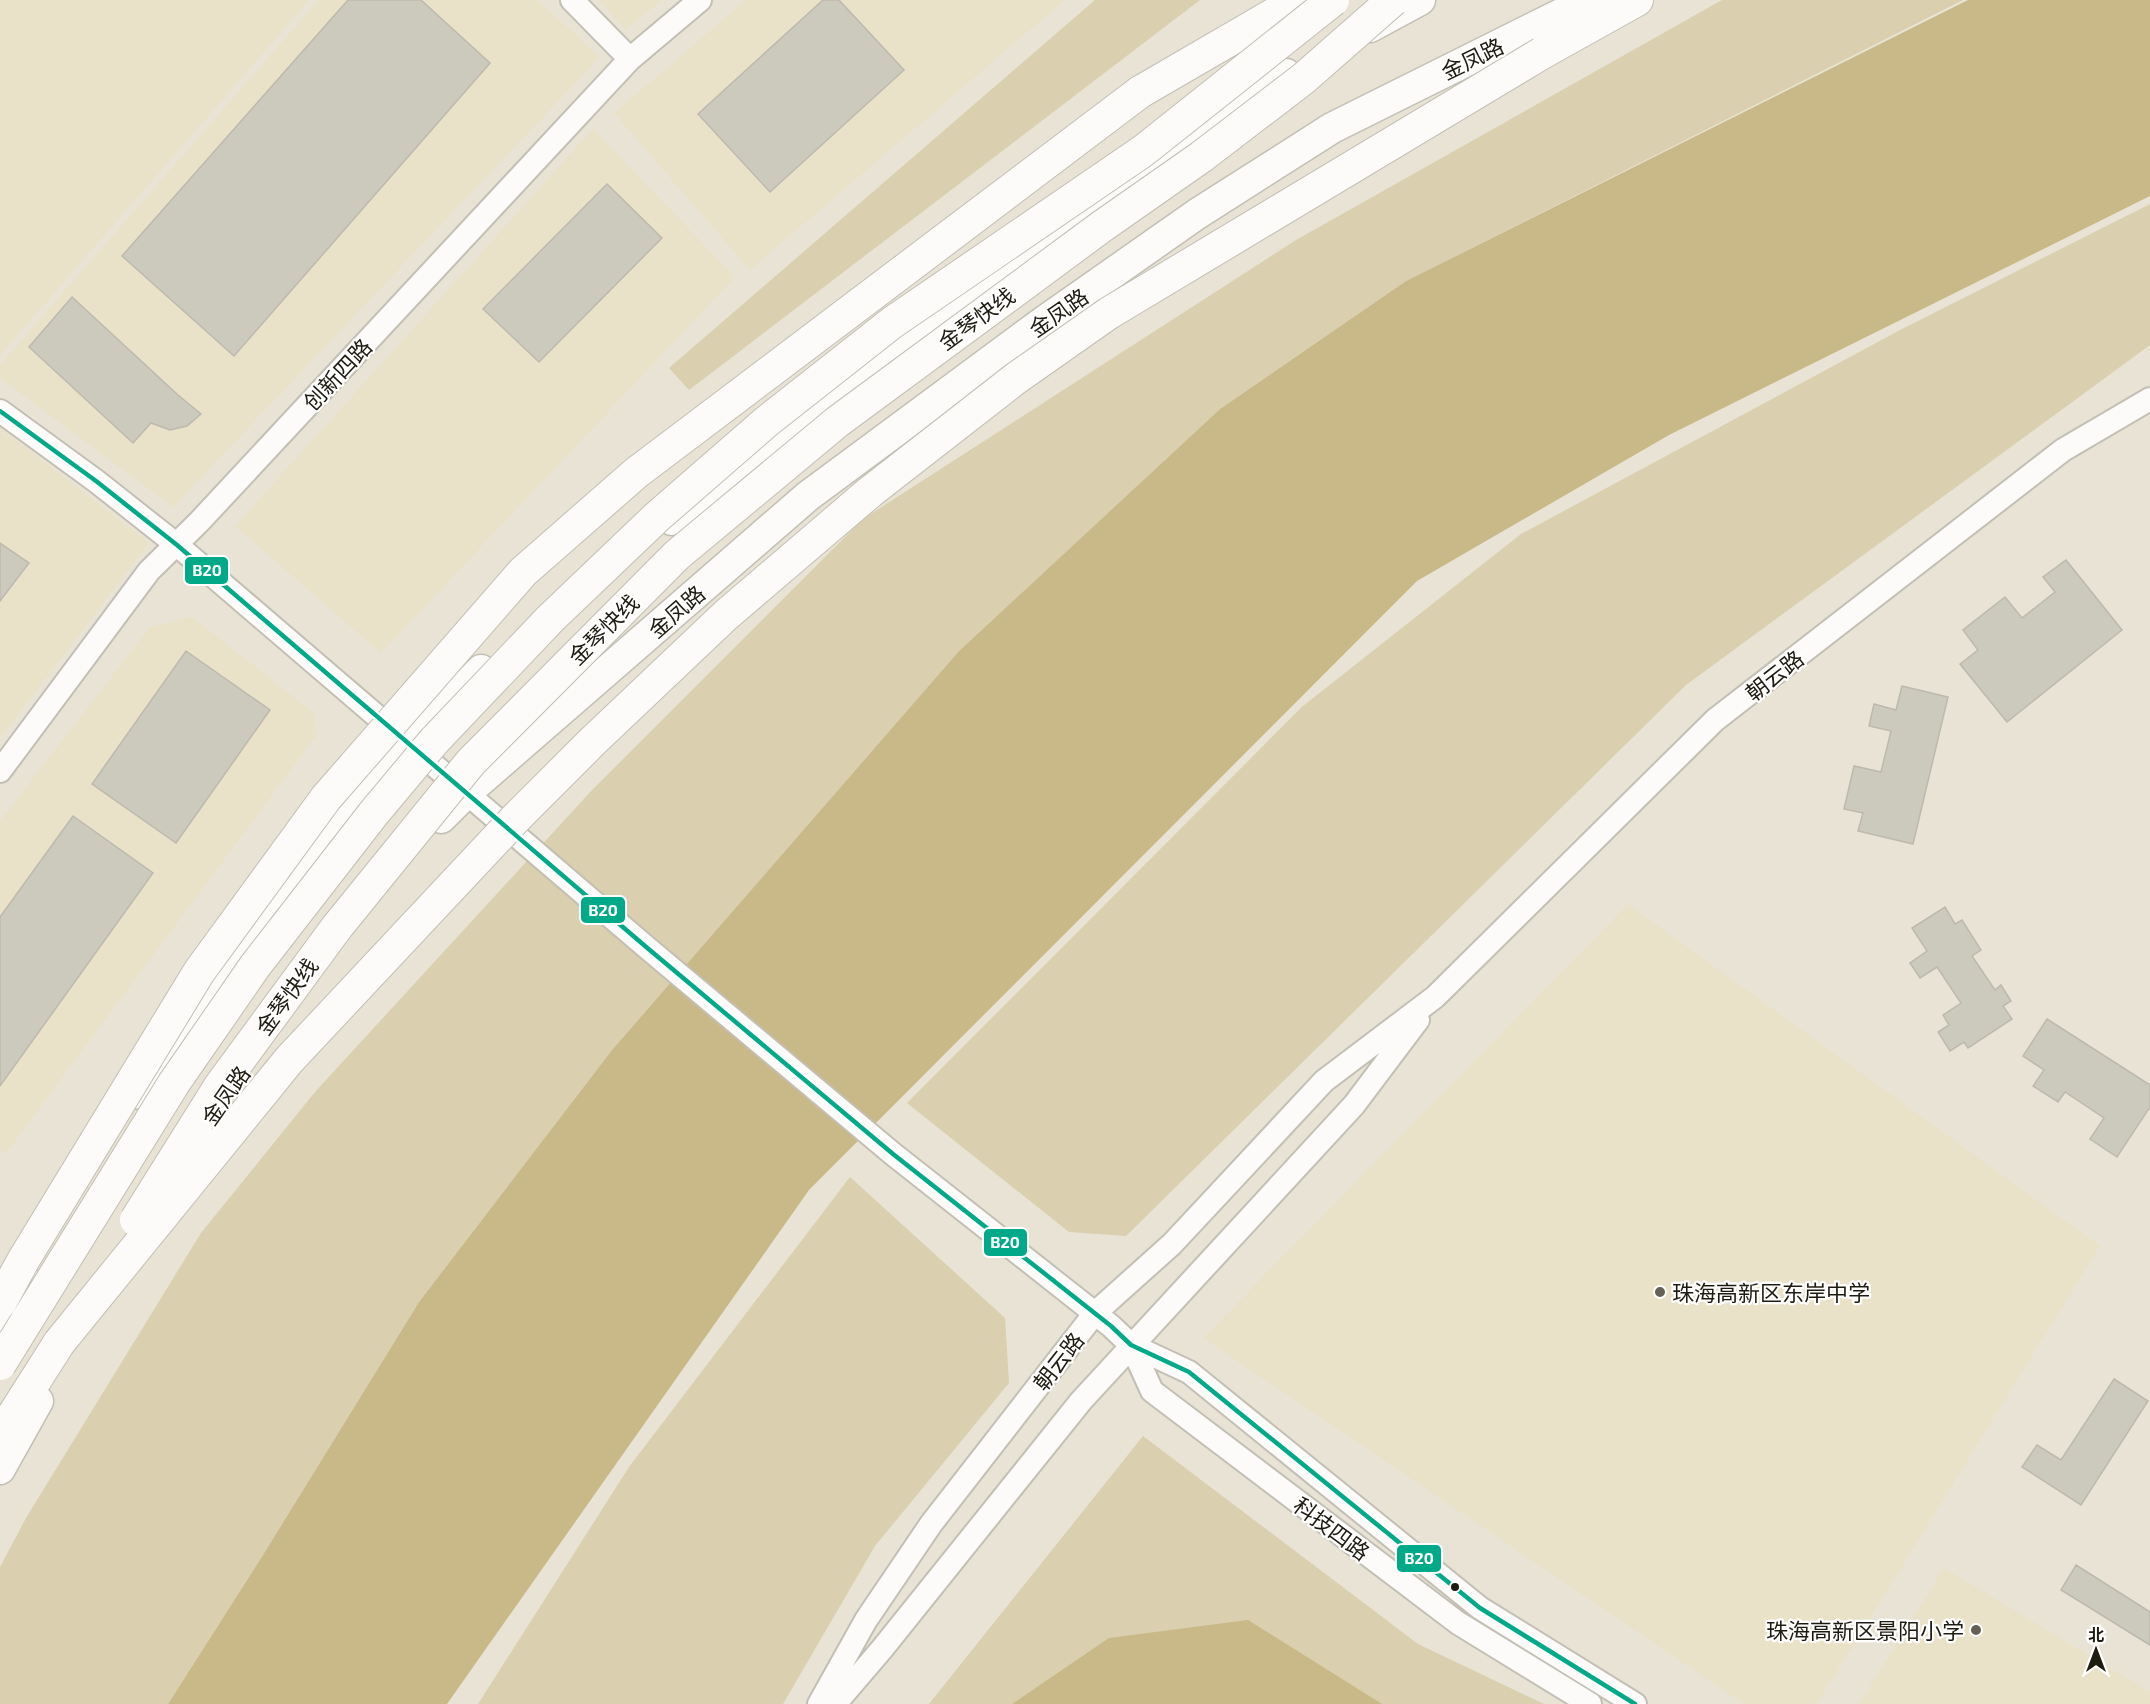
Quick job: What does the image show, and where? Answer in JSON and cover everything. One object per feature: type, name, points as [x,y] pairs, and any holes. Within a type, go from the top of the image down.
[{"type":"highway","points":[[0,1303],[30,1249],[199,972],[326,798],[523,572],[636,473],[1140,92],[1302,0]]},
{"type":"highway","name":"金琴快线","points":[[0,1364],[174,1083],[255,966],[373,814],[419,759],[550,619],[658,516],[775,415],[893,322],[1143,151],[1333,0]]},
{"type":"highway","name":"金琴快线","points":[[0,1436],[220,1086],[337,927],[471,762],[677,555],[837,422],[1101,227],[1201,157],[1303,79],[1393,0]]},
{"type":"highway","points":[[59,1343],[289,1060],[516,818],[726,615],[870,492],[1015,379],[1109,313],[1542,53],[1637,0]]},
{"type":"main road","points":[[0,1326],[120,1123],[296,872],[408,743],[508,643],[960,305],[1303,62],[1420,0]]},
{"type":"main road","name":"金凤路","points":[[0,1469],[180,1158],[357,907],[465,793],[808,496],[1052,315],[1197,214],[1332,128],[1589,0]]},
{"type":"street","points":[[572,0],[630,59]]},
{"type":"street","name":"创新四路","points":[[0,771],[149,571],[177,545],[630,59],[700,0]]},
{"type":"street","points":[[1140,92],[1270,0]]},
{"type":"street","name":"朝云路","points":[[819,1704],[866,1620],[931,1524],[1095,1312],[1172,1244],[1324,1081],[1435,997],[1715,720],[2063,450],[2150,399]]},
{"type":"street","name":"科技四路","points":[[0,411],[96,481],[177,545],[465,793],[893,1154],[1095,1312],[1131,1345],[1189,1372],[1480,1608],[1635,1704]]},
{"type":"street","name":"朝云路","points":[[835,1704],[882,1649],[1081,1401],[1354,1104],[1435,997]]},
{"type":"street","name":"科技四路","points":[[1131,1345],[1152,1391],[1458,1623],[1590,1704]]},
{"type":"shaded area","points":[[0,0],[309,0],[0,355]]},
{"type":"shaded area","points":[[319,0],[537,0],[600,57],[173,507],[0,378],[0,365]]},
{"type":"shaded area","points":[[599,0],[662,0],[625,30]]},
{"type":"shaded area","points":[[746,0],[1065,0],[750,270],[614,113]]},
{"type":"shaded area","points":[[1095,0],[1200,0],[689,390],[669,368]]},
{"type":"shaded area","points":[[1722,0],[1963,0],[1406,281],[1220,409],[959,651],[612,1050],[419,1302],[168,1704],[0,1704],[0,1567],[26,1518],[201,1233],[315,1092],[593,789],[863,519],[1296,240]]},
{"type":"shaded area","points":[[1968,0],[2150,0],[2150,196],[1669,435],[1417,581],[809,1190],[447,1704],[168,1704],[419,1302],[612,1050],[959,651],[1220,409],[1406,281]]},
{"type":"shaded area","points":[[593,129],[735,277],[381,653],[235,526]]},
{"type":"shaded area","points":[[2150,204],[2150,345],[1686,685],[1126,1236],[1069,1232],[907,1103],[1303,706],[1521,534],[1902,329]]},
{"type":"shaded area","points":[[0,428],[149,543],[0,738]]},
{"type":"shaded area","points":[[192,617],[314,713],[316,736],[6,1153],[0,1150],[0,821],[150,627]]},
{"type":"shaded area","name":"珠海高新区东岸中学","points":[[1628,904],[2100,1246],[1817,1704],[1744,1704],[1203,1338]]},
{"type":"shaded area","points":[[850,1177],[1005,1318],[1009,1383],[875,1546],[783,1704],[478,1704],[629,1467]]},
{"type":"shaded area","points":[[1143,1436],[1418,1644],[1544,1704],[929,1704]]},
{"type":"shaded area","name":"珠海高新区景阳小学","points":[[1944,1568],[2150,1692],[2150,1704],[1859,1704]]},
{"type":"shaded area","points":[[1248,1620],[1382,1704],[1012,1704],[1109,1638]]},
{"type":"building","points":[[348,0],[421,0],[490,63],[234,356],[122,256]]},
{"type":"building","points":[[823,0],[839,0],[904,70],[770,192],[698,114]]},
{"type":"building","points":[[607,184],[662,238],[539,362],[483,309]]},
{"type":"building","points":[[72,297],[201,414],[187,426],[170,430],[151,423],[133,443],[29,347]]},
{"type":"building","points":[[0,543],[29,563],[0,601]]},
{"type":"building","points":[[2066,560],[2122,630],[2007,722],[1960,664],[1978,650],[1963,630],[2005,597],[2022,618],[2055,592],[2043,577]]},
{"type":"building","points":[[186,651],[270,710],[176,843],[92,784]]},
{"type":"building","points":[[1902,686],[1948,697],[1913,844],[1858,831],[1863,813],[1844,809],[1854,766],[1881,772],[1891,731],[1869,726],[1874,704],[1896,710]]},
{"type":"building","points":[[73,816],[153,873],[0,1086],[0,917]]},
{"type":"building","points":[[1945,907],[1955,924],[1962,920],[1981,950],[1972,956],[1995,990],[2001,985],[2011,1001],[2003,1006],[2012,1019],[1968,1048],[1964,1042],[1950,1051],[1938,1032],[1949,1025],[1943,1015],[1961,1003],[1937,967],[1920,978],[1910,963],[1927,951],[1912,928]]},
{"type":"building","points":[[2047,1019],[2150,1085],[2150,1107],[2117,1157],[2090,1139],[2104,1118],[2065,1092],[2058,1102],[2033,1086],[2044,1070],[2023,1056]]},
{"type":"building","points":[[2114,1379],[2148,1401],[2081,1505],[2022,1467],[2037,1445],[2061,1460]]},
{"type":"building","points":[[2076,1565],[2150,1612],[2150,1645],[2061,1590]]},
{"type":"transit line","name":"B20","points":[[0,411],[96,481],[177,545],[645,946],[893,1154],[1111,1326],[1131,1345],[1189,1372],[1480,1608],[1635,1704]]},
{"type":"place","name":"珠海高新区东岸中学","points":[[1660,1292]]},
{"type":"place","name":"珠海高新区景阳小学","points":[[1976,1630]]}]
